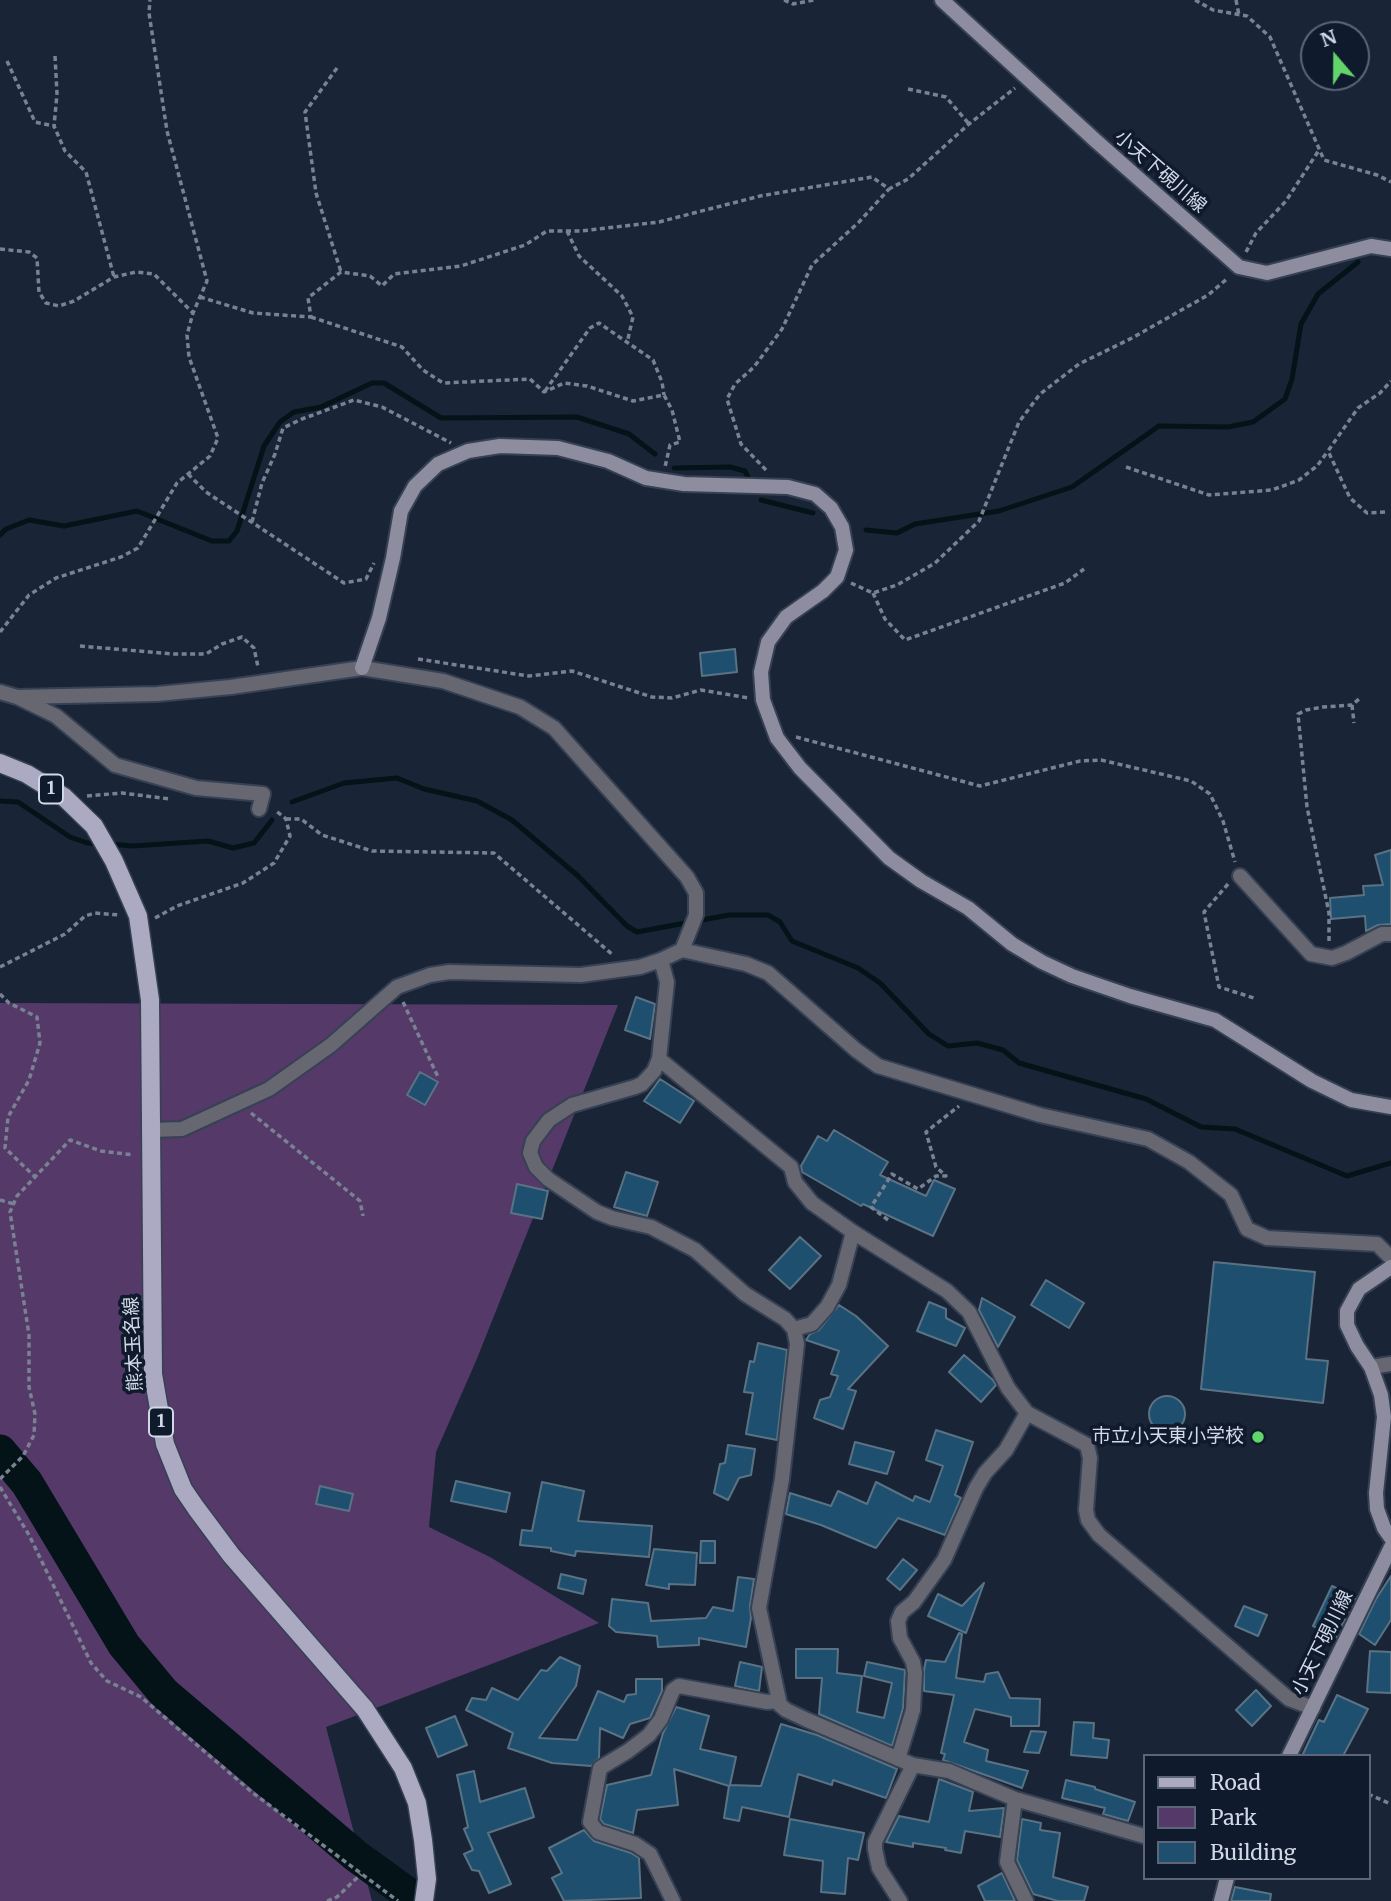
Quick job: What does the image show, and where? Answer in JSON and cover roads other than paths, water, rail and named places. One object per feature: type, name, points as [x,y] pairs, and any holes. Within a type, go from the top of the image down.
[{"type":"main road","name":"熊本玉名線","points":[[0,763],[27,774],[64,797],[94,826],[125,886],[139,921],[150,1000],[153,1374],[165,1444],[183,1489],[209,1527],[230,1555],[366,1709],[403,1768],[417,1803],[427,1879],[424,1901]]},
{"type":"street","name":"小天下硯川線","points":[[942,0],[1240,267],[1267,273],[1371,246],[1391,249]]},
{"type":"street","points":[[362,668],[379,618],[401,512],[415,486],[438,464],[468,452],[500,446],[558,448],[608,461],[646,478],[662,481],[782,486],[815,494],[831,508],[842,527],[846,550],[836,577],[823,591],[786,617],[768,642],[761,672],[763,701],[777,738],[800,768],[889,858],[921,881],[968,908],[1012,944],[1041,962],[1130,996],[1215,1020],[1312,1081],[1351,1100],[1391,1107]]},
{"type":"street","points":[[17,697],[156,694],[261,683],[362,668],[443,681],[520,707],[554,728],[687,877],[696,892],[694,922],[682,950]]},
{"type":"street","points":[[0,692],[17,697],[56,716],[115,765],[196,788],[263,794],[259,808]]},
{"type":"street","points":[[1240,876],[1311,954],[1332,958],[1382,934],[1391,934]]},
{"type":"street","points":[[151,1130],[182,1129],[269,1089],[331,1045],[397,987],[430,975],[449,972],[580,975],[640,967],[682,950],[746,964],[768,973],[878,1066],[1040,1115],[1148,1139],[1189,1162],[1231,1195],[1247,1229],[1267,1238],[1377,1244],[1391,1258]]},
{"type":"street","points":[[661,960],[667,982],[659,1059],[654,1071],[642,1084],[572,1105],[549,1120],[533,1141],[530,1153],[536,1167],[548,1179],[597,1212],[651,1227],[695,1250],[745,1294],[785,1319],[794,1329],[797,1344],[782,1479],[759,1608],[779,1701],[786,1710],[913,1765],[949,1771],[1015,1799],[1142,1835]]},
{"type":"street","points":[[659,1059],[790,1167],[795,1182],[812,1203],[947,1291],[969,1312],[1009,1388],[1027,1413],[1087,1446],[1090,1458],[1086,1510],[1088,1520],[1099,1535],[1289,1699],[1313,1708]]},
{"type":"street","points":[[794,1329],[812,1324],[827,1307],[839,1284],[853,1232]]},
{"type":"street","points":[[1391,1267],[1359,1289],[1347,1311],[1347,1325],[1371,1367],[1381,1395],[1384,1417],[1376,1493],[1377,1509],[1391,1538]]},
{"type":"street","points":[[1371,1367],[1391,1364]]},
{"type":"street","points":[[898,1759],[913,1710],[915,1673],[913,1662],[900,1638],[898,1620],[944,1560],[976,1488],[985,1473],[1006,1450],[1027,1413]]},
{"type":"street","name":"小天下硯川線","points":[[1290,1754],[1391,1547]]},
{"type":"street","points":[[673,1901],[650,1854],[635,1844],[598,1832],[590,1822],[600,1768],[649,1735],[664,1713],[673,1690],[679,1686],[766,1702],[779,1701]]},
{"type":"street","points":[[900,1901],[878,1868],[874,1849],[913,1765]]},
{"type":"street","points":[[1015,1799],[1007,1862],[1026,1901]]},
{"type":"street","points":[[1222,1901],[1225,1880]]},
{"type":"waterway","points":[[866,530],[897,533],[915,524],[999,511],[1072,487],[1159,426],[1228,427],[1253,422],[1285,399],[1292,379],[1301,324],[1318,294],[1358,262]]},
{"type":"waterway","points":[[0,535],[6,529],[29,520],[64,526],[137,511],[212,541],[229,541],[237,531],[264,446],[280,422],[294,412],[321,407],[372,383],[384,383],[441,418],[577,417],[629,434],[655,454]]},
{"type":"waterway","points":[[674,468],[730,467],[745,471],[748,477]]},
{"type":"waterway","points":[[761,500],[813,513]]},
{"type":"waterway","points":[[292,802],[344,783],[397,778],[424,789],[477,801],[512,820],[577,875],[627,926],[637,932],[729,915],[768,915],[780,922],[792,941],[858,968],[880,983],[929,1034],[948,1046],[977,1043],[1003,1050],[1019,1063],[1146,1099],[1201,1127],[1235,1129],[1347,1176],[1391,1163]]},
{"type":"waterway","points":[[0,801],[18,802],[70,837],[100,844]]},
{"type":"waterway","points":[[109,844],[133,846],[208,841],[233,848],[254,843],[272,820]]},
{"type":"waterway","points":[[0,1451],[27,1483],[124,1645],[164,1693],[356,1856],[418,1901]]},
{"type":"place","name":"市立小天東小学校","points":[[1258,1437]]}]
